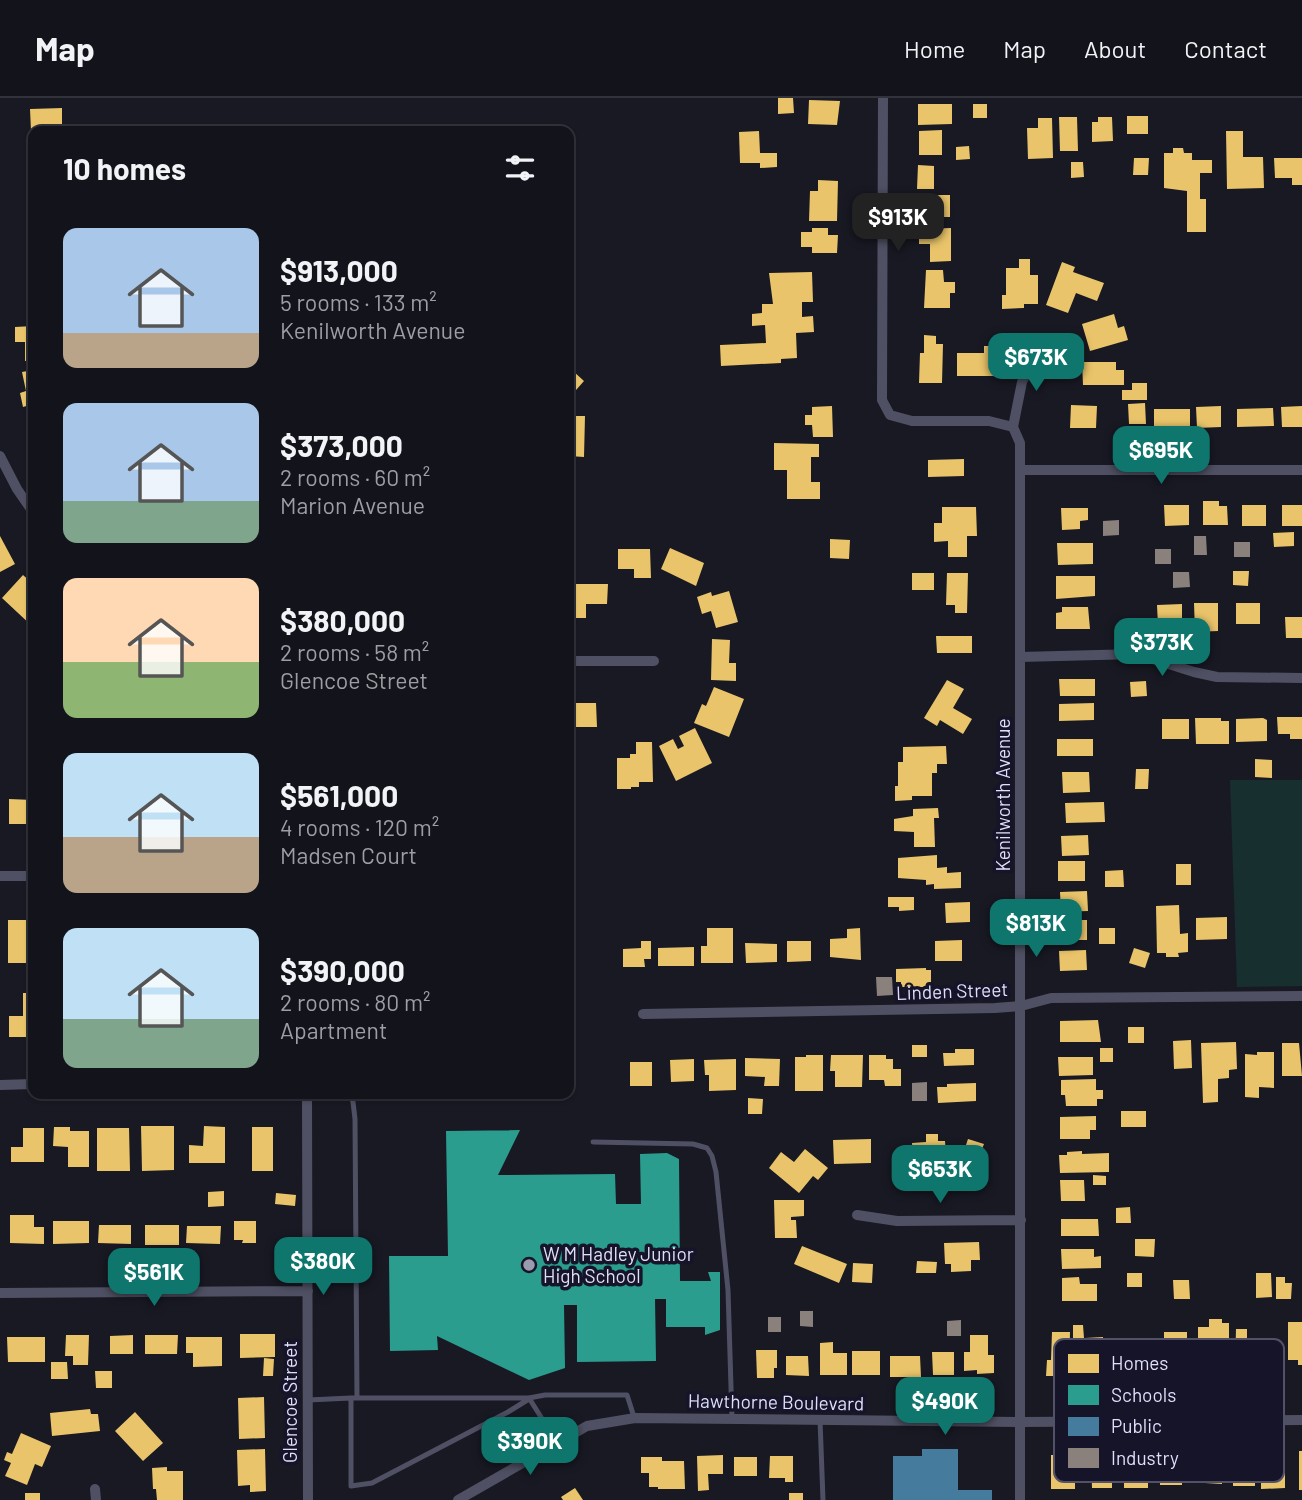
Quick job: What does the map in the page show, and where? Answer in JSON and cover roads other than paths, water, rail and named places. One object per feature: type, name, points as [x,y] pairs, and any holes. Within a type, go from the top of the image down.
[{"type":"street","points":[[883,98],[882,400],[890,415],[912,421],[989,421],[1013,427],[1022,382],[1038,352]]},
{"type":"street","name":"Kenilworth Avenue","points":[[1013,427],[1020,443],[1020,1500]]},
{"type":"street","points":[[0,456],[28,505]]},
{"type":"street","points":[[1020,470],[1302,470]]},
{"type":"street","points":[[1020,657],[1137,654],[1217,677],[1302,678]]},
{"type":"street","points":[[574,661],[654,661]]},
{"type":"street","points":[[0,876],[28,876]]},
{"type":"street","name":"Linden Street","points":[[643,1014],[1021,1006],[1051,998],[1302,996]]},
{"type":"street","points":[[0,1084],[28,1084]]},
{"type":"street","name":"Glencoe Street","points":[[307,1099],[308,1500]]},
{"type":"street","points":[[857,1215],[897,1221],[1021,1220]]},
{"type":"street","points":[[0,1293],[308,1291]]},
{"type":"street","name":"Hawthorne Boulevard","points":[[458,1500],[556,1441],[587,1426],[635,1418],[1054,1422]]},
{"type":"street","name":"Hawthorne Boulevard","points":[[1284,1420],[1302,1420]]},
{"type":"lane","points":[[352,1099],[355,1119],[351,1486],[372,1483],[508,1412],[529,1398]]},
{"type":"lane","points":[[593,1142],[693,1144],[707,1148],[712,1156],[728,1290],[732,1419]]},
{"type":"lane","points":[[308,1400],[627,1395],[635,1418]]},
{"type":"lane","points":[[529,1398],[556,1441]]},
{"type":"lane","points":[[820,1420],[823,1500]]},
{"type":"place","name":"W M Hadley Junior High School","points":[[529,1265]]}]
